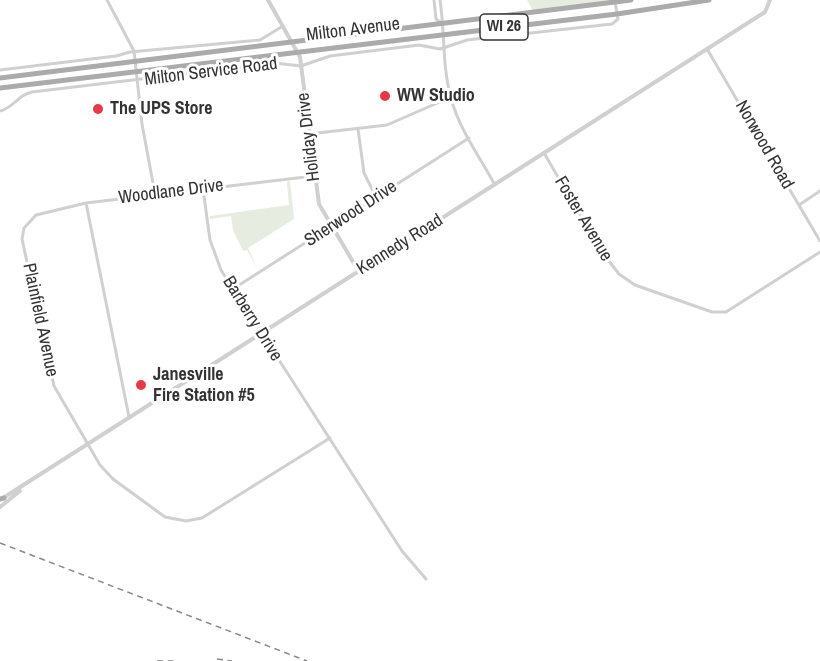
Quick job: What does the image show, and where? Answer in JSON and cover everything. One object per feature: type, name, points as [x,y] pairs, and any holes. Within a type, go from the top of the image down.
[{"type":"main road","name":"Milton Avenue","points":[[1,78],[632,0]]},
{"type":"main road","name":"Milton Avenue","points":[[0,88],[617,14],[709,0]]},
{"type":"street","points":[[107,0],[134,51],[143,130],[155,194]]},
{"type":"street","name":"Holiday Drive","points":[[268,0],[298,52],[317,198],[330,227],[359,272]]},
{"type":"street","points":[[434,0],[436,19],[441,24]]},
{"type":"street","points":[[440,0],[443,49],[450,97],[495,185]]},
{"type":"street","name":"Kennedy Road","points":[[2,499],[765,12],[770,0]]},
{"type":"street","points":[[616,1],[617,14]]},
{"type":"street","name":"Milton Service Road","points":[[0,111],[9,108],[26,93],[275,63],[301,66],[330,56],[419,45],[443,49],[467,40],[612,24],[618,21],[617,14]]},
{"type":"street","points":[[0,70],[134,51],[260,40],[283,26]]},
{"type":"street","name":"Norwood Road","points":[[707,48],[820,241]]},
{"type":"street","points":[[309,134],[397,122],[426,106],[450,97]]},
{"type":"street","points":[[358,129],[364,173],[376,197]]},
{"type":"street","name":"Sherwood Drive","points":[[232,289],[469,138]]},
{"type":"street","name":"Foster Avenue","points":[[544,153],[601,251],[620,274],[635,285],[712,312],[726,312],[820,252]]},
{"type":"street","name":"Woodlane Drive","points":[[31,218],[86,203],[314,176]]},
{"type":"street","name":"Barberry Drive","points":[[203,189],[213,250],[232,289],[402,551],[426,579]]},
{"type":"street","points":[[799,205],[820,191]]},
{"type":"street","points":[[86,203],[129,419]]},
{"type":"street","name":"Plainfield Avenue","points":[[31,218],[24,228],[22,239],[54,386],[88,446],[104,471],[113,479],[165,517],[186,521],[202,518],[330,438]]},
{"type":"street","name":"Kennedy Road","points":[[0,507],[24,486]]},
{"type":"shaded area","points":[[527,0],[616,0],[533,11]]},
{"type":"shaded area","points":[[290,181],[294,219],[248,248],[258,269],[247,250],[243,251],[233,230],[231,216],[210,219],[210,216],[289,205],[287,182]]},
{"type":"railway","points":[[0,543],[307,661]]},
{"type":"railway","points":[[217,659],[232,661]]},
{"type":"railway","points":[[157,661],[176,661]]},
{"type":"place","name":"WW Studio","points":[[385,96]]},
{"type":"place","name":"The UPS Store","points":[[98,109]]},
{"type":"place","name":"Janesville Fire Station #5","points":[[141,385]]}]
